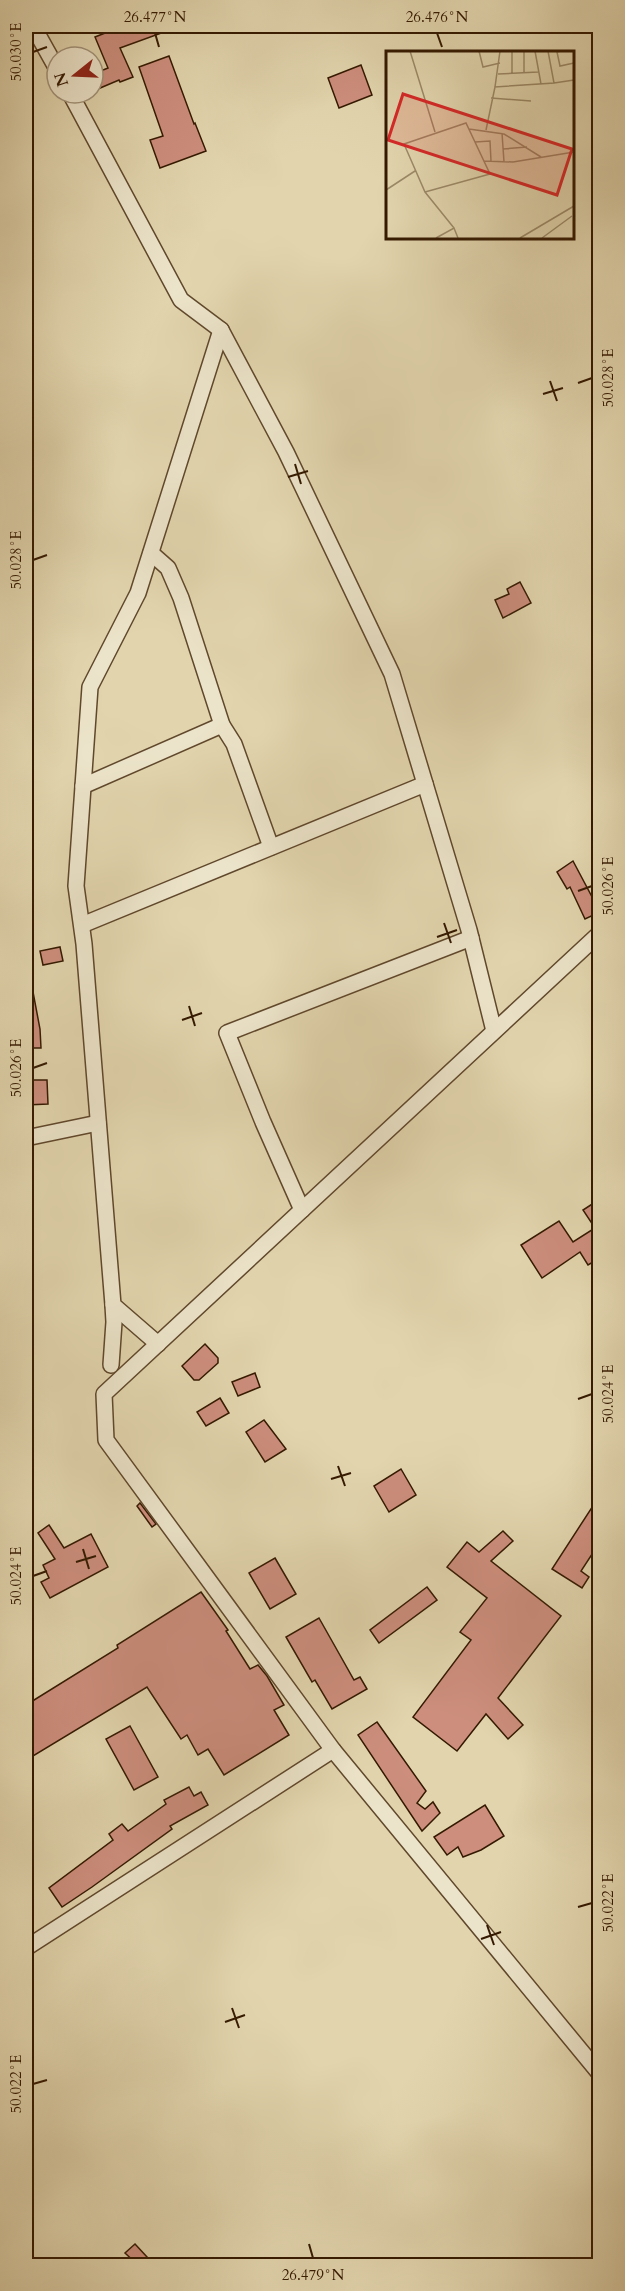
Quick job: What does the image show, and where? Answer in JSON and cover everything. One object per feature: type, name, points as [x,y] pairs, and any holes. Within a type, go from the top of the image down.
[{"type":"street","points":[[33,26],[45,48]]},
{"type":"street","points":[[76,105],[181,300],[220,330],[286,452],[392,674],[471,938],[494,1031]]},
{"type":"street","points":[[111,1365],[113,1305],[76,886],[90,687],[138,593],[220,330]]},
{"type":"street","points":[[151,553],[168,568],[181,598],[222,725],[234,744],[271,848]]},
{"type":"street","points":[[83,786],[222,725]]},
{"type":"street","points":[[81,925],[425,784]]},
{"type":"street","points":[[600,933],[104,1394],[106,1440],[333,1750],[600,2074]]},
{"type":"street","points":[[302,1210],[227,1033],[471,938]]},
{"type":"street","points":[[26,1138],[98,1124]]},
{"type":"street","points":[[113,1305],[158,1344]]},
{"type":"street","points":[[26,1948],[333,1750]]},
{"type":"building","points":[[118,26],[178,27],[120,48],[133,77],[105,86],[105,69],[108,68],[105,61],[105,45],[98,45],[95,37],[118,28]]},
{"type":"building","points":[[169,56],[206,151],[160,168],[150,140],[163,136],[139,67]]},
{"type":"building","points":[[361,65],[372,95],[339,108],[328,78]]},
{"type":"building","points":[[520,582],[531,603],[503,618],[495,600],[509,594],[507,589]]},
{"type":"building","points":[[573,861],[600,912],[585,919],[570,887],[567,889],[557,872]]},
{"type":"building","points":[[60,947],[63,961],[43,965],[40,951]]},
{"type":"building","points":[[33,992],[41,1048],[27,1048],[26,993]]},
{"type":"building","points":[[26,1080],[47,1080],[48,1104],[26,1105]]},
{"type":"building","points":[[600,1199],[600,1258],[588,1265],[580,1252],[542,1278],[521,1245],[559,1221],[573,1242],[595,1228],[583,1210]]},
{"type":"building","points":[[205,1344],[218,1358],[218,1363],[199,1380],[194,1380],[182,1366]]},
{"type":"building","points":[[255,1373],[260,1387],[238,1396],[232,1382]]},
{"type":"building","points":[[220,1398],[229,1413],[206,1426],[197,1412]]},
{"type":"building","points":[[264,1420],[286,1449],[265,1462],[246,1432]]},
{"type":"building","points":[[401,1469],[416,1495],[389,1512],[374,1486]]},
{"type":"building","points":[[600,1495],[600,1542],[581,1571],[589,1577],[582,1588],[552,1569]]},
{"type":"building","points":[[140,1503],[156,1524],[152,1527],[137,1506]]},
{"type":"building","points":[[49,1525],[64,1548],[91,1534],[108,1567],[50,1598],[41,1582],[49,1578],[43,1565],[55,1559],[38,1533]]},
{"type":"building","points":[[503,1531],[513,1541],[491,1561],[561,1616],[498,1698],[523,1725],[508,1739],[486,1714],[457,1751],[413,1717],[471,1640],[460,1632],[487,1598],[447,1567],[467,1542],[479,1552]]},
{"type":"building","points":[[275,1558],[296,1594],[270,1609],[249,1573]]},
{"type":"building","points":[[427,1587],[437,1600],[379,1643],[370,1630]]},
{"type":"building","points":[[201,1592],[228,1630],[226,1631],[250,1669],[258,1665],[267,1676],[284,1705],[274,1710],[289,1735],[224,1775],[208,1749],[198,1755],[187,1735],[181,1739],[147,1687],[33,1756],[26,1744],[26,1705],[118,1648],[117,1645]]},
{"type":"building","points":[[319,1618],[354,1680],[360,1677],[367,1689],[332,1709],[315,1680],[312,1682],[286,1637]]},
{"type":"building","points":[[377,1722],[426,1791],[417,1803],[425,1809],[433,1802],[440,1813],[422,1831],[358,1735]]},
{"type":"building","points":[[130,1726],[158,1777],[134,1790],[106,1739]]},
{"type":"building","points":[[189,1787],[194,1796],[201,1792],[208,1805],[170,1826],[172,1829],[62,1907],[49,1888],[113,1840],[109,1834],[122,1824],[128,1831],[166,1804],[164,1800]]},
{"type":"building","points":[[485,1805],[504,1836],[481,1850],[463,1857],[458,1847],[447,1855],[434,1837]]},
{"type":"building","points":[[135,2244],[147,2257],[138,2265],[125,2253]]}]
